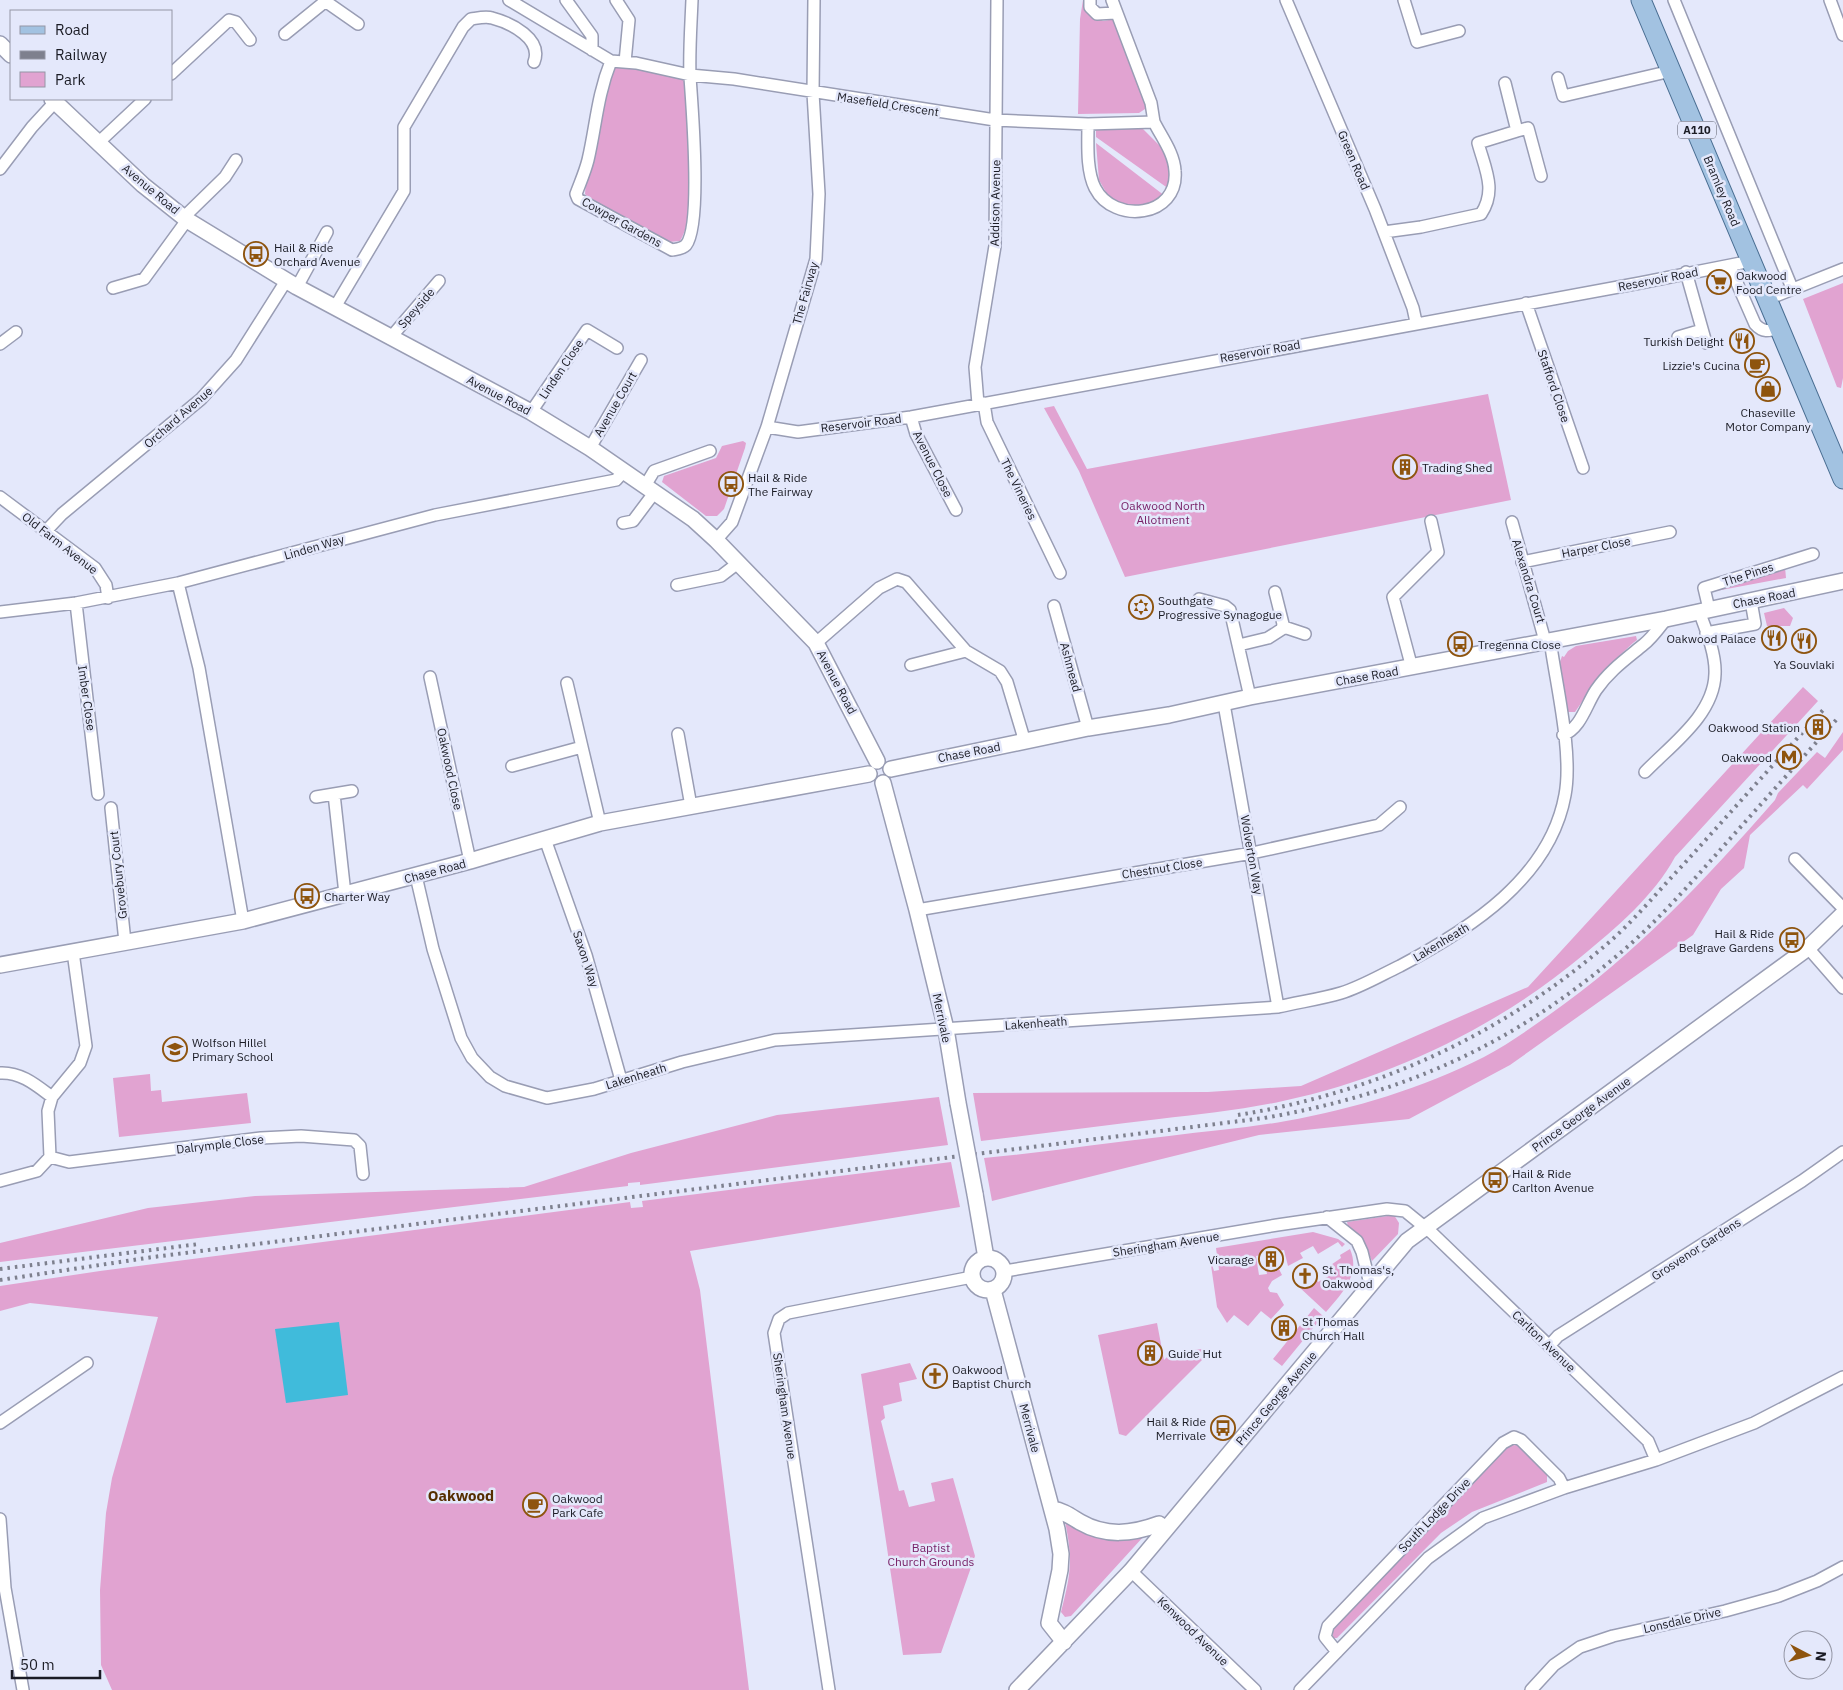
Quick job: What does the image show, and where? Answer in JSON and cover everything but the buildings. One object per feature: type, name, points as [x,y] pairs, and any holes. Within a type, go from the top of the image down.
[{"type":"main road","name":"Bramley Road","points":[[1641,0],[1843,479]]},
{"type":"street","points":[[509,0],[610,61],[625,62],[690,75]]},
{"type":"street","points":[[566,0],[592,36],[592,50]]},
{"type":"street","points":[[616,0],[629,20],[625,62]]},
{"type":"street","name":"Cowper Gardens","points":[[610,61],[594,117],[588,160],[576,194],[578,199],[672,250],[680,249],[687,244],[692,221],[695,150],[690,75],[692,0]]},
{"type":"street","name":"The Fairway","points":[[716,540],[732,522],[767,427],[816,259],[818,194],[813,92],[814,0]]},
{"type":"street","name":"Addison Avenue","points":[[981,404],[975,367],[995,246],[997,0]]},
{"type":"street","points":[[1090,0],[1090,7],[1097,14],[1116,13]]},
{"type":"street","points":[[1088,124],[1090,170],[1094,187],[1110,204],[1119,209],[1140,212],[1160,204],[1174,186],[1176,172],[1172,156],[1154,122],[1151,102],[1112,0]]},
{"type":"street","name":"Green Road","points":[[1286,0],[1384,232],[1416,322]]},
{"type":"street","points":[[1404,0],[1417,42],[1459,31]]},
{"type":"street","points":[[1674,0],[1792,288]]},
{"type":"street","points":[[1830,0],[1843,35]]},
{"type":"street","points":[[285,34],[326,1],[358,24]]},
{"type":"street","points":[[335,307],[404,191],[404,127],[462,27],[472,18],[490,17],[514,28],[534,42],[537,55],[534,62]]},
{"type":"street","points":[[172,73],[229,20],[236,22],[250,40]]},
{"type":"street","points":[[0,44],[10,54]]},
{"type":"street","points":[[1558,78],[1563,96],[1671,71]]},
{"type":"street","name":"Masefield Crescent","points":[[690,75],[734,79],[995,120],[1088,124],[1154,122]]},
{"type":"street","points":[[1505,83],[1517,131]]},
{"type":"street","points":[[0,169],[54,100]]},
{"type":"street","name":"Avenue Road","points":[[54,100],[143,185],[185,218],[292,284],[532,412],[590,448],[692,519],[716,540],[816,643],[873,768]]},
{"type":"street","points":[[98,143],[144,100]]},
{"type":"street","points":[[1384,232],[1421,228],[1481,214],[1489,202],[1490,187],[1478,143],[1528,128],[1541,176]]},
{"type":"street","points":[[113,288],[144,279],[185,218],[225,177],[236,160]]},
{"type":"street","name":"Orchard Avenue","points":[[46,531],[62,514],[171,424],[211,388],[236,360],[292,284],[327,232]]},
{"type":"street","name":"Reservoir Road","points":[[767,427],[798,432],[911,417],[1751,261]]},
{"type":"street","points":[[1730,266],[1755,324],[1761,330],[1767,332],[1780,328]]},
{"type":"street","points":[[1768,299],[1843,269]]},
{"type":"street","points":[[1686,272],[1706,343]]},
{"type":"street","name":"Speyside","points":[[392,336],[439,281]]},
{"type":"street","name":"Stafford Close","points":[[1526,303],[1583,468]]},
{"type":"street","name":"Linden Close","points":[[532,412],[587,330],[617,348]]},
{"type":"street","points":[[1678,337],[1702,330]]},
{"type":"street","points":[[0,344],[16,332]]},
{"type":"street","name":"Avenue Court","points":[[590,448],[641,360]]},
{"type":"street","name":"The Vineries","points":[[981,404],[987,422],[1060,574]]},
{"type":"street","name":"Avenue Close","points":[[911,417],[916,434],[956,510]]},
{"type":"street","points":[[623,523],[633,521],[650,489],[654,471],[710,451]]},
{"type":"street","name":"Linden Way","points":[[0,612],[108,598],[178,582],[435,515],[616,480],[624,471]]},
{"type":"street","name":"Old Farm Avenue","points":[[0,497],[95,568],[106,585],[108,598]]},
{"type":"street","points":[[1412,668],[1393,597],[1438,552],[1431,521]]},
{"type":"street","name":"Alexandra Court","points":[[1512,522],[1522,562],[1548,640]]},
{"type":"street","name":"Harper Close","points":[[1522,562],[1670,532]]},
{"type":"street","name":"The Pines","points":[[1704,610],[1704,588],[1813,554]]},
{"type":"street","points":[[678,585],[721,576],[738,564]]},
{"type":"street","points":[[816,643],[879,588],[897,579],[906,582],[966,651],[1000,671],[1007,682],[1025,742]]},
{"type":"street","name":"Chase Road","points":[[891,769],[1088,728],[1224,704],[1250,697],[1412,668],[1548,640],[1666,620],[1704,610],[1843,581]]},
{"type":"street","points":[[178,582],[199,668],[243,921]]},
{"type":"street","points":[[1275,592],[1284,627]]},
{"type":"street","points":[[1199,599],[1228,608],[1239,645],[1250,697]]},
{"type":"street","points":[[1706,632],[1755,624],[1751,601]]},
{"type":"street","name":"Imber Close","points":[[76,603],[98,794]]},
{"type":"street","name":"Ashmead","points":[[1054,606],[1088,728]]},
{"type":"street","points":[[1645,772],[1700,715],[1708,702],[1715,675],[1706,632],[1704,610]]},
{"type":"street","points":[[1564,736],[1577,726],[1597,689],[1610,672],[1651,638],[1666,620]]},
{"type":"street","points":[[1284,627],[1305,634]]},
{"type":"street","points":[[1239,645],[1268,638],[1284,627]]},
{"type":"street","name":"Lakenheath","points":[[416,876],[433,949],[460,1038],[472,1058],[490,1077],[513,1089],[547,1098],[585,1091],[682,1062],[775,1040],[1278,1007],[1343,992],[1435,948],[1478,919],[1510,891],[1538,860],[1553,837],[1566,793],[1568,769],[1548,640]]},
{"type":"street","points":[[912,665],[966,651]]},
{"type":"street","name":"Oakwood Close","points":[[430,677],[470,862]]},
{"type":"street","points":[[567,683],[600,823]]},
{"type":"street","name":"Wolverton Way","points":[[1224,704],[1278,1007]]},
{"type":"street","points":[[678,734],[691,806]]},
{"type":"street","points":[[512,766],[582,747]]},
{"type":"street","points":[[885,762],[891,769],[890,778],[883,783],[874,782],[873,768],[885,762]]},
{"type":"street","name":"Chase Road","points":[[0,965],[243,921],[470,862],[600,823],[873,768]]},
{"type":"street","name":"Merrivale","points":[[883,783],[946,1029],[986,1258]]},
{"type":"street","points":[[316,797],[352,791]]},
{"type":"street","points":[[334,794],[345,894]]},
{"type":"street","name":"Chestnut Close","points":[[917,910],[1252,853],[1379,825],[1400,807]]},
{"type":"street","name":"Grovebury Court","points":[[112,808],[124,942]]},
{"type":"street","name":"Saxon Way","points":[[545,838],[586,955],[621,1080]]},
{"type":"street","points":[[1795,859],[1843,908]]},
{"type":"street","name":"Prince George Avenue","points":[[1017,1690],[1131,1571],[1400,1247],[1424,1227],[1808,948],[1843,914]]},
{"type":"street","points":[[1808,948],[1843,988]]},
{"type":"street","points":[[0,1181],[38,1171],[50,1157],[48,1111],[52,1097],[80,1063],[86,1046],[73,952]]},
{"type":"street","points":[[0,1073],[8,1072],[29,1080],[52,1097]]},
{"type":"street","name":"Dalrymple Close","points":[[50,1157],[69,1162],[261,1138],[322,1137],[354,1140],[360,1146],[363,1174]]},
{"type":"street","name":"Grosvenor Gardens","points":[[1548,1346],[1558,1336],[1802,1181],[1843,1152]]},
{"type":"street","name":"Sheringham Avenue","points":[[1005,1271],[1327,1217],[1396,1209],[1405,1211],[1424,1227]]},
{"type":"street","points":[[1327,1217],[1356,1241],[1362,1252],[1370,1284]]},
{"type":"street","name":"Carlton Avenue","points":[[1424,1227],[1648,1441],[1656,1460]]},
{"type":"street","points":[[986,1258],[997,1260],[1005,1271],[1002,1283],[993,1290],[979,1288],[972,1277],[975,1264],[986,1258]]},
{"type":"street","name":"Sheringham Avenue","points":[[829,1690],[774,1333],[777,1322],[788,1313],[972,1277]]},
{"type":"street","name":"Merrivale","points":[[993,1290],[1052,1509],[1061,1554],[1060,1570],[1049,1623],[1053,1631],[1064,1642]]},
{"type":"street","points":[[0,1423],[87,1363]]},
{"type":"street","name":"South Lodge Drive","points":[[1300,1690],[1428,1558],[1483,1518],[1564,1488],[1656,1460],[1754,1423],[1843,1377]]},
{"type":"street","name":"South Lodge Drive","points":[[1337,1652],[1325,1637],[1328,1626],[1503,1443],[1514,1437],[1521,1440],[1559,1478],[1564,1488]]},
{"type":"street","points":[[1052,1509],[1063,1511],[1097,1530],[1111,1533],[1126,1533],[1159,1524],[1166,1529]]},
{"type":"street","points":[[0,1520],[4,1588],[22,1690]]},
{"type":"street","name":"Lonsdale Drive","points":[[1531,1690],[1554,1664],[1580,1647],[1613,1636],[1725,1611],[1779,1596],[1817,1581],[1843,1567]]},
{"type":"street","name":"Kenwood Avenue","points":[[1131,1571],[1256,1690]]},
{"type":"green space","points":[[1083,0],[1087,0],[1090,14],[1103,21],[1115,19],[1148,100],[1145,109],[1139,113],[1078,114],[1080,19]]},
{"type":"green space","points":[[618,66],[677,75],[687,83],[691,141],[691,188],[686,228],[680,241],[669,242],[592,203],[585,194],[586,181],[608,77],[613,68]]},
{"type":"green space","points":[[1142,128],[1166,152],[1170,166],[1169,189],[1096,137],[1096,130]]},
{"type":"green space","points":[[1096,143],[1165,196],[1150,205],[1121,205],[1107,194],[1099,180]]},
{"type":"green space","points":[[1843,283],[1843,378],[1841,388],[1837,387],[1803,299]]},
{"type":"green space","name":"Oakwood North Allotment","points":[[1488,394],[1511,500],[1125,577],[1079,471],[1044,408],[1054,406],[1087,469]]},
{"type":"green space","points":[[743,441],[746,443],[745,448],[724,509],[717,516],[706,516],[662,482],[664,476],[716,458],[722,446]]},
{"type":"green space","points":[[1785,567],[1786,578],[1716,591],[1723,585]]},
{"type":"green space","points":[[1784,608],[1793,618],[1790,626],[1767,626],[1764,613]]},
{"type":"green space","points":[[1636,636],[1637,640],[1603,671],[1575,712],[1568,712],[1560,662],[1562,656],[1564,657],[1568,651],[1576,646]]},
{"type":"green space","points":[[1803,687],[1818,701],[1675,857],[1656,885],[1633,911],[1549,982],[1479,1027],[1403,1064],[1363,1079],[1283,1101],[1221,1112],[981,1141],[973,1093],[1208,1092],[1301,1086],[1528,987]]},
{"type":"green space","points":[[1843,732],[1843,750],[1807,789],[1803,785],[1750,835],[1744,868],[1721,889],[1693,935],[1510,1065],[1409,1119],[1259,1135],[992,1201],[984,1158],[1242,1128],[1311,1116],[1362,1104],[1412,1088],[1484,1057],[1525,1032],[1581,992],[1640,941],[1696,887],[1775,800],[1778,793],[1817,752],[1825,758]]},
{"type":"green space","points":[[150,1074],[151,1091],[161,1090],[162,1102],[247,1093],[251,1123],[119,1137],[113,1078]]},
{"type":"green space","points":[[939,1097],[948,1145],[640,1185],[640,1182],[628,1183],[628,1186],[0,1262],[0,1243],[148,1208],[255,1196],[524,1187],[631,1153],[777,1115]]},
{"type":"green space","points":[[951,1162],[960,1207],[690,1251],[700,1290],[749,1690],[112,1690],[101,1665],[100,1590],[106,1513],[112,1478],[158,1317],[30,1303],[0,1311],[0,1286],[100,1271],[630,1202],[631,1208],[643,1207],[642,1201]]},
{"type":"green space","points":[[1394,1215],[1399,1223],[1398,1234],[1372,1261],[1361,1237],[1348,1226],[1347,1222]]},
{"type":"green space","points":[[1313,1232],[1338,1239],[1345,1244],[1342,1247],[1338,1242],[1318,1254],[1313,1246],[1300,1253],[1303,1258],[1288,1266],[1284,1250],[1256,1256],[1259,1275],[1267,1274],[1266,1269],[1278,1267],[1282,1275],[1272,1281],[1268,1288],[1270,1292],[1277,1293],[1284,1305],[1271,1319],[1261,1311],[1248,1326],[1234,1315],[1227,1323],[1217,1307],[1210,1258],[1214,1271],[1219,1270],[1216,1248]]},
{"type":"green space","points":[[1350,1249],[1353,1267],[1348,1283],[1344,1291],[1326,1312],[1298,1286],[1315,1277],[1318,1282],[1329,1276],[1325,1269],[1341,1258],[1340,1255]]},
{"type":"green space","points":[[1314,1308],[1323,1316],[1282,1366],[1273,1359]]},
{"type":"green space","points":[[1157,1323],[1164,1360],[1171,1353],[1202,1349],[1207,1355],[1126,1436],[1119,1434],[1098,1335]]},
{"type":"green space","name":"Baptist Church Grounds","points":[[910,1363],[917,1379],[899,1383],[902,1401],[883,1406],[885,1418],[881,1421],[899,1491],[904,1490],[909,1507],[935,1501],[931,1483],[953,1478],[975,1556],[941,1653],[903,1655],[861,1374]]},
{"type":"green space","points":[[1515,1445],[1522,1447],[1547,1472],[1547,1482],[1472,1512],[1441,1533],[1337,1638],[1333,1638],[1333,1628],[1506,1446]]},
{"type":"green space","points":[[1065,1521],[1122,1539],[1144,1536],[1071,1616],[1065,1617],[1061,1612],[1069,1577],[1070,1557]]},
{"type":"water","points":[[339,1322],[348,1395],[286,1403],[275,1329]]},
{"type":"railway","points":[[1238,1115],[1289,1105],[1339,1092],[1387,1075],[1434,1055],[1480,1032],[1524,1006],[1567,977],[1627,925],[1825,708]]},
{"type":"railway","points":[[0,1280],[153,1257],[1264,1118],[1315,1108],[1363,1095],[1409,1080],[1453,1062],[1496,1040],[1538,1015],[1619,954],[1659,917],[1837,719]]},
{"type":"railway","points":[[0,1269],[199,1244]]},
{"type":"place","name":"Hail & Ride Orchard Avenue","points":[[256,254]]},
{"type":"place","name":"Oakwood Food Centre","points":[[1719,282]]},
{"type":"place","name":"Turkish Delight","points":[[1742,341]]},
{"type":"place","name":"Lizzie's Cucina","points":[[1757,365]]},
{"type":"place","name":"Chaseville Motor Company","points":[[1768,389]]},
{"type":"place","name":"Trading Shed","points":[[1405,467]]},
{"type":"place","name":"Hail & Ride The Fairway","points":[[731,484]]},
{"type":"place","name":"Southgate Progressive Synagogue","points":[[1141,607]]},
{"type":"place","name":"Oakwood Palace","points":[[1774,638]]},
{"type":"place","name":"Ya Souvlaki","points":[[1804,641]]},
{"type":"place","name":"Tregenna Close","points":[[1460,644]]},
{"type":"place","name":"Oakwood Station","points":[[1818,727]]},
{"type":"place","name":"Oakwood","points":[[1789,757]]},
{"type":"place","name":"Charter Way","points":[[307,896]]},
{"type":"place","name":"Hail & Ride Belgrave Gardens","points":[[1792,940]]},
{"type":"place","name":"Wolfson Hillel Primary School","points":[[175,1049]]},
{"type":"place","name":"Hail & Ride Carlton Avenue","points":[[1495,1180]]},
{"type":"place","name":"Vicarage","points":[[1271,1259]]},
{"type":"place","name":"St. Thomas's, Oakwood","points":[[1305,1276]]},
{"type":"place","name":"St Thomas Church Hall","points":[[1284,1328]]},
{"type":"place","name":"Guide Hut","points":[[1150,1353]]},
{"type":"place","name":"Oakwood Baptist Church","points":[[935,1376]]},
{"type":"place","name":"Hail & Ride Merrivale","points":[[1223,1428]]},
{"type":"place","name":"Oakwood Park Cafe","points":[[535,1505]]},
{"type":"district","name":"Oakwood","points":[[461,1495]]}]
